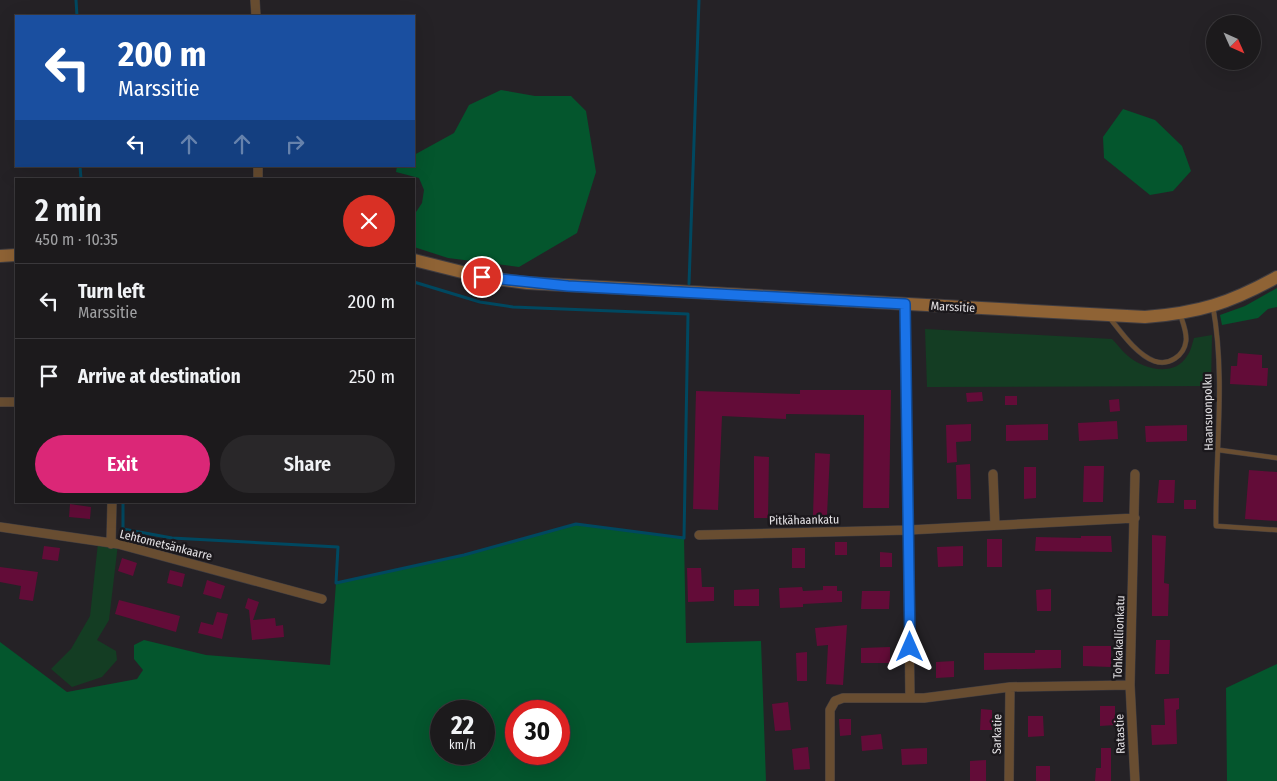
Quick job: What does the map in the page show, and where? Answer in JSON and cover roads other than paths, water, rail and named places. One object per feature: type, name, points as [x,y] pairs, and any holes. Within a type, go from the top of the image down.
[{"type":"main road","points":[[0,256],[15,255]]},
{"type":"main road","name":"Marssitie","points":[[415,260],[482,277],[527,283],[1145,317],[1180,314],[1212,307],[1229,301],[1277,277]]},
{"type":"street","points":[[256,0],[256,15]]},
{"type":"street","points":[[905,304],[910,698]]},
{"type":"street","points":[[0,402],[15,402]]},
{"type":"street","points":[[993,474],[995,525]]},
{"type":"street","name":"Tohkakallionkatu","points":[[830,781],[830,710],[834,701],[843,698],[937,697],[1010,687],[1130,685],[1135,474]]},
{"type":"street","points":[[111,544],[112,503]]},
{"type":"street","points":[[909,530],[1134,518]]},
{"type":"street","name":"Lehtometsänkaarre","points":[[0,527],[111,544],[322,600]]},
{"type":"street","name":"Pitkähaankatu","points":[[699,535],[909,530]]},
{"type":"street","name":"Ratastie","points":[[1130,685],[1135,781]]},
{"type":"street","name":"Sarkatie","points":[[1009,781],[1010,687]]},
{"type":"lane","name":"Haansuonpolku","points":[[1212,307],[1217,329],[1219,450],[1216,526],[1277,530]]},
{"type":"lane","points":[[1107,314],[1140,352],[1154,361],[1164,363],[1175,360],[1182,353],[1186,342],[1186,332],[1180,314]]},
{"type":"lane","points":[[1219,450],[1277,458]]},
{"type":"waterway","points":[[76,0],[77,15]]},
{"type":"waterway","points":[[689,284],[699,0]]},
{"type":"waterway","points":[[80,167],[81,178]]},
{"type":"waterway","points":[[123,503],[123,529],[172,538],[338,547],[336,583],[464,555],[576,524],[684,538],[688,314],[513,307],[480,302],[415,282]]}]
